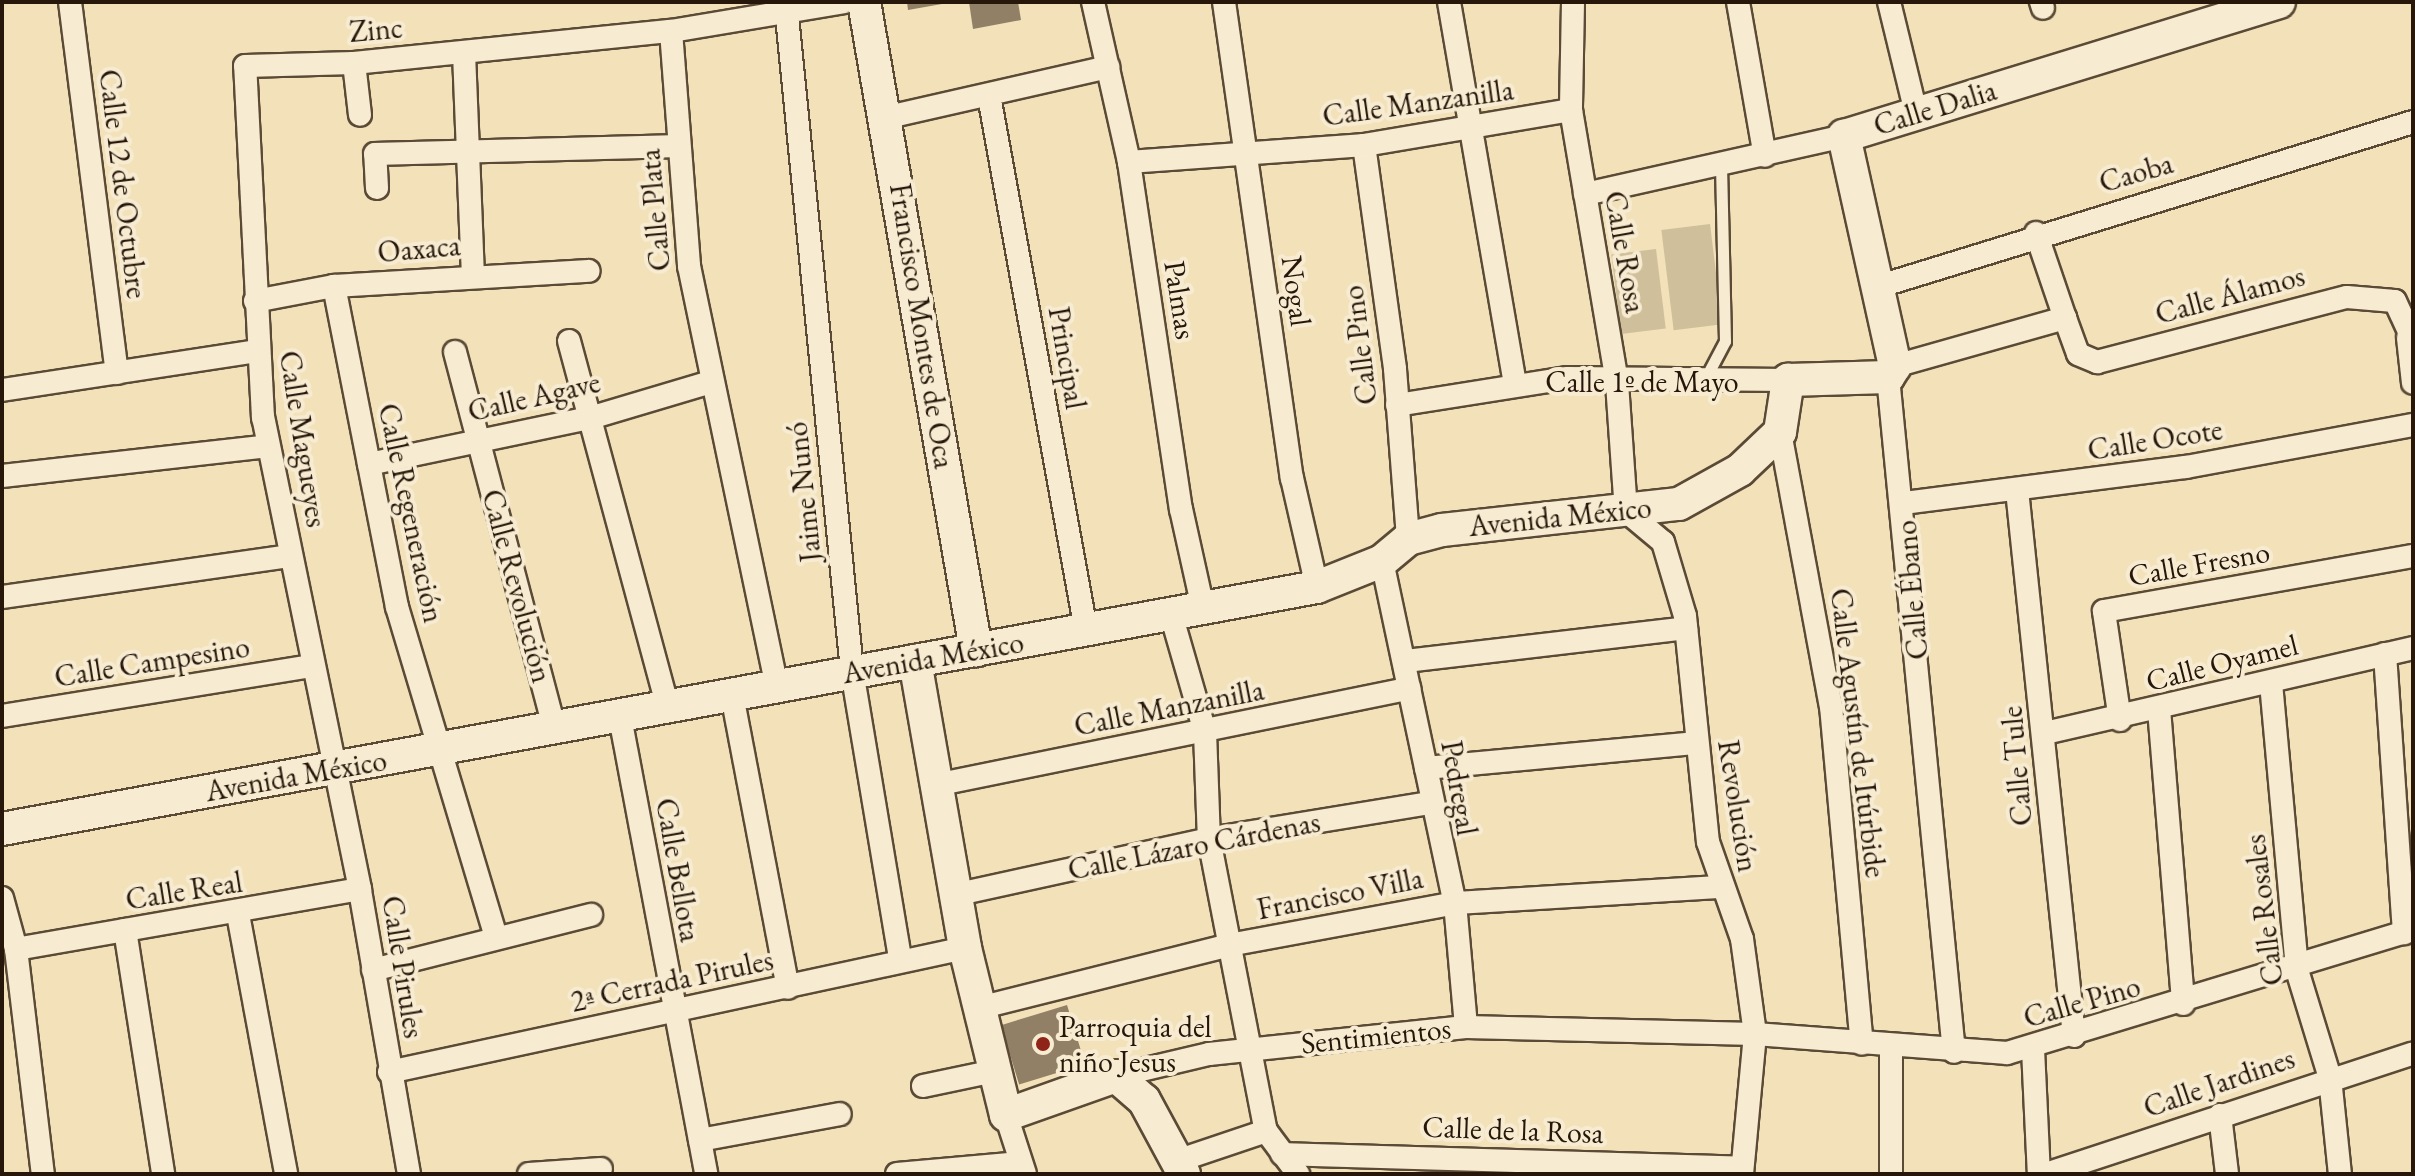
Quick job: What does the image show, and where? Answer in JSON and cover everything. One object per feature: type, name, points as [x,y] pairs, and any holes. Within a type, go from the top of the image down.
[{"type":"street","name":"Calle 12 de Octubre","points":[[70,2],[117,373]]},
{"type":"street","name":"Zinc","points":[[245,66],[354,63],[671,31],[787,16],[844,2]]},
{"type":"street","name":"Francisco Montes de Oca","points":[[864,2],[888,117],[976,650]]},
{"type":"street","name":"Palmas","points":[[1093,2],[1129,162],[1181,509],[1203,608]]},
{"type":"street","name":"Nogal","points":[[1224,2],[1292,478],[1317,587]]},
{"type":"street","points":[[1449,2],[1515,383]]},
{"type":"street","name":"Calle Rosa","points":[[1573,2],[1571,110],[1617,383],[1626,511]]},
{"type":"street","points":[[1738,2],[1765,156]]},
{"type":"street","points":[[1889,2],[1916,113]]},
{"type":"street","name":"Calle Dalia","points":[[1585,194],[1844,136],[2279,2]]},
{"type":"street","name":"Jaime Nunó","points":[[787,16],[852,671],[900,959]]},
{"type":"street","name":"Calle Plata","points":[[671,31],[689,266],[777,687]]},
{"type":"street","points":[[464,53],[473,274]]},
{"type":"street","points":[[354,63],[360,115]]},
{"type":"street","name":"Calle Magueyes","points":[[245,66],[258,351],[268,446],[333,769]]},
{"type":"street","points":[[888,117],[1108,67]]},
{"type":"street","name":"Principal","points":[[989,96],[1086,630]]},
{"type":"street","name":"Calle Manzanilla","points":[[1129,162],[1364,145],[1571,110]]},
{"type":"street","name":"Caoba","points":[[1877,287],[2036,233],[2413,122]]},
{"type":"street","name":"Calle Ébano","points":[[1844,136],[1892,371],[1954,1052]]},
{"type":"street","name":"Calle Pino","points":[[1364,145],[1397,405],[1408,539]]},
{"type":"street","points":[[377,188],[375,154],[467,155],[679,146]]},
{"type":"street","name":"Calle Álamos","points":[[2036,233],[2065,318],[2086,362],[2347,297],[2395,301],[2410,339]]},
{"type":"street","name":"Oaxaca","points":[[255,301],[334,286],[473,274],[589,271]]},
{"type":"street","name":"Calle Regeneración","points":[[334,286],[397,607],[443,749],[496,938]]},
{"type":"street","points":[[1892,371],[2065,318]]},
{"type":"street","points":[[2410,339],[2413,383]]},
{"type":"street","points":[[569,341],[668,708]]},
{"type":"street","points":[[2,390],[258,351]]},
{"type":"street","name":"Calle Revolución","points":[[455,352],[555,730]]},
{"type":"street","name":"Calle 1º de Mayo","points":[[1397,405],[1515,383],[1703,383],[1892,371]]},
{"type":"street","points":[[1780,432],[1788,380]]},
{"type":"street","name":"Calle Agave","points":[[369,464],[590,418],[711,382]]},
{"type":"street","name":"Calle Ocote","points":[[1904,503],[2017,490],[2413,425]]},
{"type":"street","name":"Avenida México","points":[[2,829],[555,730],[852,671],[1317,587],[1382,561],[1408,539],[1626,511],[1705,494],[1780,432]]},
{"type":"street","name":"Calle Agustín de Itúrbide","points":[[1780,432],[1831,706],[1862,1044]]},
{"type":"street","points":[[2,476],[268,446]]},
{"type":"street","name":"Calle Tule","points":[[2017,490],[2045,733],[2074,1036]]},
{"type":"street","name":"Revolución","points":[[1626,511],[1663,542],[1686,628],[1697,743],[1720,887],[1742,939],[1755,1034],[1742,1171]]},
{"type":"street","points":[[2,597],[290,556]]},
{"type":"street","name":"Calle Fresno","points":[[2120,720],[2104,611],[2413,556]]},
{"type":"street","name":"Pedregal","points":[[1382,561],[1406,661],[1430,803],[1455,903],[1466,1027]]},
{"type":"street","points":[[1171,614],[1205,732],[1209,839],[1266,1131],[1298,1174]]},
{"type":"street","points":[[1406,661],[1686,628]]},
{"type":"street","name":"Calle Oyamel","points":[[2045,733],[2120,720],[2413,648]]},
{"type":"street","points":[[2385,654],[2408,931]]},
{"type":"street","points":[[897,1174],[1023,1168],[994,1071],[965,948],[940,784],[915,661]]},
{"type":"street","name":"Calle Campesino","points":[[2,716],[312,666]]},
{"type":"street","name":"Calle Rosales","points":[[2271,683],[2297,970],[2330,1078],[2340,1174]]},
{"type":"street","name":"Calle Manzanilla","points":[[940,784],[1409,689]]},
{"type":"street","points":[[732,695],[788,988]]},
{"type":"street","points":[[2159,709],[2183,1004]]},
{"type":"street","name":"Calle Bellota","points":[[620,717],[706,1174]]},
{"type":"street","points":[[1426,768],[1697,743]]},
{"type":"street","name":"Calle Pirules","points":[[333,769],[360,889],[389,1072],[409,1174]]},
{"type":"street","name":"Calle Lázaro Cárdenas","points":[[959,894],[1209,839],[1430,803]]},
{"type":"street","name":"Francisco Villa","points":[[979,1008],[1229,945],[1455,903],[1720,887]]},
{"type":"street","name":"Calle Real","points":[[16,949],[238,914],[360,889]]},
{"type":"street","points":[[2,898],[16,949],[43,1174]]},
{"type":"street","points":[[238,914],[286,1174]]},
{"type":"street","points":[[373,970],[591,915]]},
{"type":"street","points":[[125,930],[163,1174]]},
{"type":"street","name":"Calle Pino","points":[[1755,1034],[1954,1052],[2033,1049],[2297,970],[2408,931]]},
{"type":"street","name":"2ª Cerrada Pirules","points":[[389,1072],[788,988],[900,959],[965,948]]},
{"type":"street","name":"Sentimientos","points":[[1006,1115],[1116,1076],[1251,1048],[1466,1027],[1755,1034]]},
{"type":"street","points":[[1891,1048],[1891,1174]]},
{"type":"street","points":[[2033,1049],[2039,1174]]},
{"type":"street","name":"Calle Jardines","points":[[2046,1174],[2413,1053]]},
{"type":"street","points":[[923,1086],[994,1071]]},
{"type":"street","points":[[1116,1076],[1144,1100],[1181,1167],[1266,1131]]},
{"type":"street","points":[[700,1140],[840,1114]]},
{"type":"street","points":[[2220,1115],[2227,1174]]},
{"type":"street","name":"Calle de la Rosa","points":[[1282,1154],[1742,1171]]},
{"type":"street","points":[[529,1174],[601,1169]]},
{"type":"lane","points":[[1703,383],[1725,341],[1721,166]]},
{"type":"shaded area","points":[[1710,224],[1722,324],[1674,330],[1661,230]]},
{"type":"shaded area","points":[[1656,249],[1666,328],[1621,334],[1611,254]]},
{"type":"building","points":[[907,2],[942,2],[942,4],[908,10]]},
{"type":"building","points":[[969,2],[1018,2],[1021,20],[973,29]]},
{"type":"building","name":"Parroquia del niño Jesus","points":[[1067,1005],[1085,1064],[1019,1084],[1001,1025]]},
{"type":"place","name":"Parroquia del niño Jesus","points":[[1043,1044]]}]
